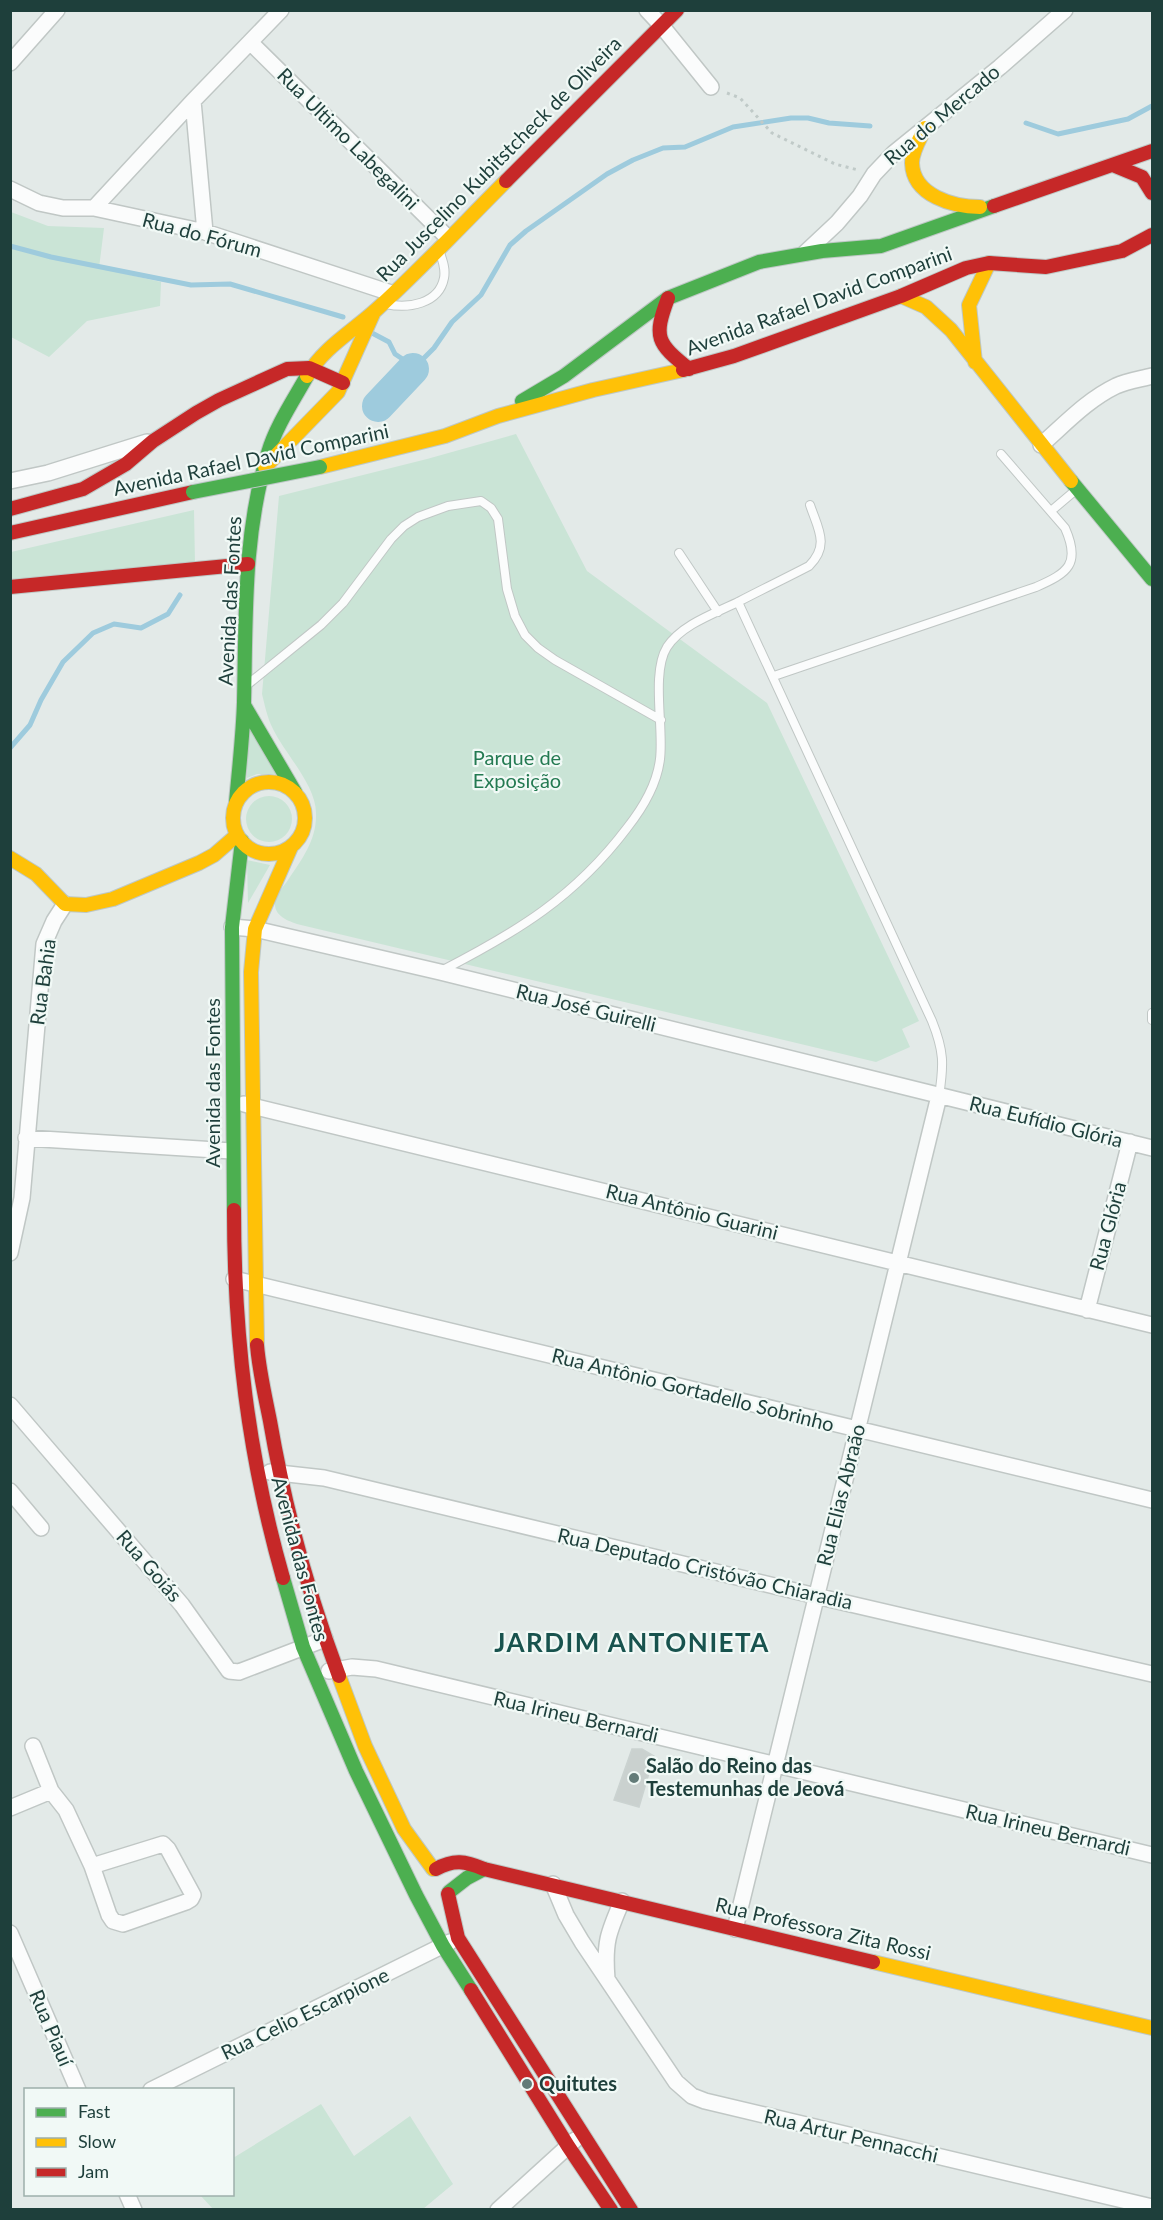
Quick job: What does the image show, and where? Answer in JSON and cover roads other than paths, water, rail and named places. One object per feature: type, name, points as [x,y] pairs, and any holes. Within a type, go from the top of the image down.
[{"type":"main road","name":"Rua Juscelino Kubitstcheck de Oliveira","points":[[312,368],[341,338],[383,302],[676,10]]},
{"type":"main road","points":[[925,128],[916,147],[912,164],[916,178],[941,201],[958,207],[988,207]]},
{"type":"main road","name":"Avenida Rafael David Comparini","points":[[498,416],[564,376],[668,298],[759,262],[804,254],[881,246],[1152,151]]},
{"type":"main road","points":[[1113,165],[1138,172],[1148,182],[1152,193]]},
{"type":"main road","points":[[1148,238],[1152,222]]},
{"type":"main road","name":"Avenida Rafael David Comparini","points":[[10,533],[320,466],[445,436],[498,416],[610,386],[689,369],[734,356],[901,296],[938,278],[966,268],[989,263],[1046,267],[1122,251],[1148,238]]},
{"type":"main road","points":[[976,363],[969,305],[989,263]]},
{"type":"main road","points":[[901,296],[926,307],[951,330],[1078,489],[1147,562],[1152,579]]},
{"type":"main road","points":[[668,298],[657,325],[660,342],[689,369]]},
{"type":"main road","name":"Rua Juscelino Kubitstcheck de Oliveira","points":[[265,467],[333,399],[383,302]]},
{"type":"main road","points":[[10,509],[84,489],[126,464],[153,441],[196,413],[287,369],[297,366],[312,368],[343,383]]},
{"type":"main road","name":"Avenida das Fontes","points":[[312,368],[273,438],[253,514],[245,610],[244,705],[236,802],[233,813],[233,825],[239,838],[232,927],[234,1279],[242,1381],[256,1471],[277,1557],[303,1647],[356,1771],[443,1946],[568,2146],[611,2210]]},
{"type":"main road","points":[[296,396],[321,412]]},
{"type":"main road","points":[[10,587],[248,564]]},
{"type":"main road","name":"Avenida das Fontes","points":[[244,705],[299,798],[305,818],[299,839],[291,847],[255,929],[251,972],[257,1348],[279,1473],[299,1554],[325,1639],[365,1746],[399,1820],[411,1841],[435,1869]]},
{"type":"main road","points":[[236,802],[251,786],[272,782],[282,784],[299,798]]},
{"type":"main road","points":[[16,861],[48,885],[66,904],[86,905],[113,899],[199,863],[239,838],[250,849],[260,853],[282,852],[291,847]]},
{"type":"main road","name":"Rua Professora Zita Rossi","points":[[435,1869],[458,1860],[484,1869],[1152,2028]]},
{"type":"main road","points":[[484,1869],[466,1878],[448,1893],[443,1900],[434,1904],[423,1902],[416,1895],[414,1887],[416,1878],[425,1870],[435,1869],[447,1878],[448,1893],[458,1938],[631,2210]]},
{"type":"street","points":[[10,63],[57,10]]},
{"type":"street","points":[[94,208],[192,101],[281,10]]},
{"type":"street","points":[[647,10],[711,87]]},
{"type":"street","name":"Rua do Mercado","points":[[804,254],[837,223],[860,196],[874,174],[894,153],[1065,10]]},
{"type":"street","name":"Rua Ultimo Labegalini","points":[[250,42],[443,241]]},
{"type":"street","points":[[192,101],[205,232]]},
{"type":"street","name":"Rua do Fórum","points":[[10,189],[39,203],[55,207],[94,208],[205,232],[383,302]]},
{"type":"street","points":[[1041,445],[1102,393],[1119,385],[1152,376]]},
{"type":"street","points":[[10,481],[48,473],[153,441]]},
{"type":"street","name":"Rua Bahia","points":[[10,1253],[22,1198],[44,944],[54,921],[66,904]]},
{"type":"street","name":"Rua José Guirelli","points":[[232,927],[255,929],[440,972],[939,1096]]},
{"type":"street","name":"Rua Eufídio Glória","points":[[939,1096],[1152,1148]]},
{"type":"street","name":"Rua Elias Abraão","points":[[735,1929],[939,1096]]},
{"type":"street","name":"Rua Antônio Guarini","points":[[232,1101],[1152,1325]]},
{"type":"street","points":[[26,1138],[232,1151]]},
{"type":"street","name":"Rua Glória","points":[[1087,1310],[1130,1142]]},
{"type":"street","name":"Rua Antônio Gortadello Sobrinho","points":[[234,1279],[1152,1500]]},
{"type":"street","name":"Rua Goiás","points":[[10,1406],[182,1605],[228,1671],[239,1672],[303,1647]]},
{"type":"street","name":"Rua Deputado Cristóvão Chiaradia","points":[[256,1471],[324,1478],[1152,1674]]},
{"type":"street","points":[[10,1491],[41,1528]]},
{"type":"street","points":[[303,1647],[325,1639]]},
{"type":"street","name":"Rua Irineu Bernardi","points":[[314,1676],[336,1669],[358,1667],[376,1669],[1152,1855]]},
{"type":"street","points":[[33,1746],[51,1791],[66,1810],[92,1866],[113,1922],[123,1924],[186,1902],[193,1895],[163,1844],[92,1866]]},
{"type":"street","points":[[10,1808],[51,1791]]},
{"type":"street","name":"Rua Artur Pennacchi","points":[[553,1884],[566,1915],[594,1961],[676,2082],[692,2096],[705,2102],[1152,2207]]},
{"type":"street","points":[[607,1979],[605,1957],[607,1934],[622,1900]]},
{"type":"street","name":"Rua Piauí","points":[[10,1933],[77,2088]]},
{"type":"street","name":"Rua Celio Escarpione","points":[[155,2088],[458,1938]]},
{"type":"street","points":[[498,2210],[581,2134]]},
{"type":"street","points":[[128,2196],[134,2210]]},
{"type":"lane","points":[[383,302],[405,307],[418,304],[433,295],[444,278],[443,241]]},
{"type":"lane","points":[[774,676],[1036,587],[1059,577],[1069,568],[1072,558],[1071,542],[1065,528],[1001,454]]},
{"type":"lane","points":[[1051,511],[1078,489]]},
{"type":"lane","points":[[245,687],[321,625],[343,603],[391,539],[404,526],[418,517],[448,506],[481,501],[491,508],[498,519],[507,590],[515,616],[525,634],[538,648],[555,660],[661,720]]},
{"type":"lane","points":[[440,972],[497,942],[543,913],[583,879],[609,852],[635,818],[653,787],[660,763],[659,669],[667,647],[685,629],[809,566],[818,558],[821,537],[810,505]]},
{"type":"lane","points":[[679,553],[718,612]]},
{"type":"lane","points":[[738,602],[932,1021],[943,1053],[939,1096]]},
{"type":"lane","points":[[1152,1013],[1152,1020]]},
{"type":"waterway","points":[[1026,123],[1058,134],[1128,119],[1152,106]]},
{"type":"waterway","points":[[372,333],[389,342],[395,354],[413,369],[434,348],[452,322],[481,295],[510,245],[526,231],[607,174],[633,160],[663,148],[685,147],[733,127],[791,118],[870,126]]},
{"type":"waterway","points":[[10,246],[51,257],[191,285],[230,284],[343,317]]},
{"type":"waterway","points":[[378,406],[413,369]]},
{"type":"waterway","points":[[10,748],[30,725],[41,700],[63,662],[93,633],[114,624],[141,628],[168,614],[180,595]]},
{"type":"place","name":"Salão do Reino das Testemunhas de Jeová","points":[[634,1778]]},
{"type":"place","name":"Quitutes","points":[[527,2084]]},
{"type":"district","name":"JARDIM ANTONIETA","points":[[632,1643]]},
{"type":"park label","name":"Parque de Exposição","points":[[517,770]]}]
